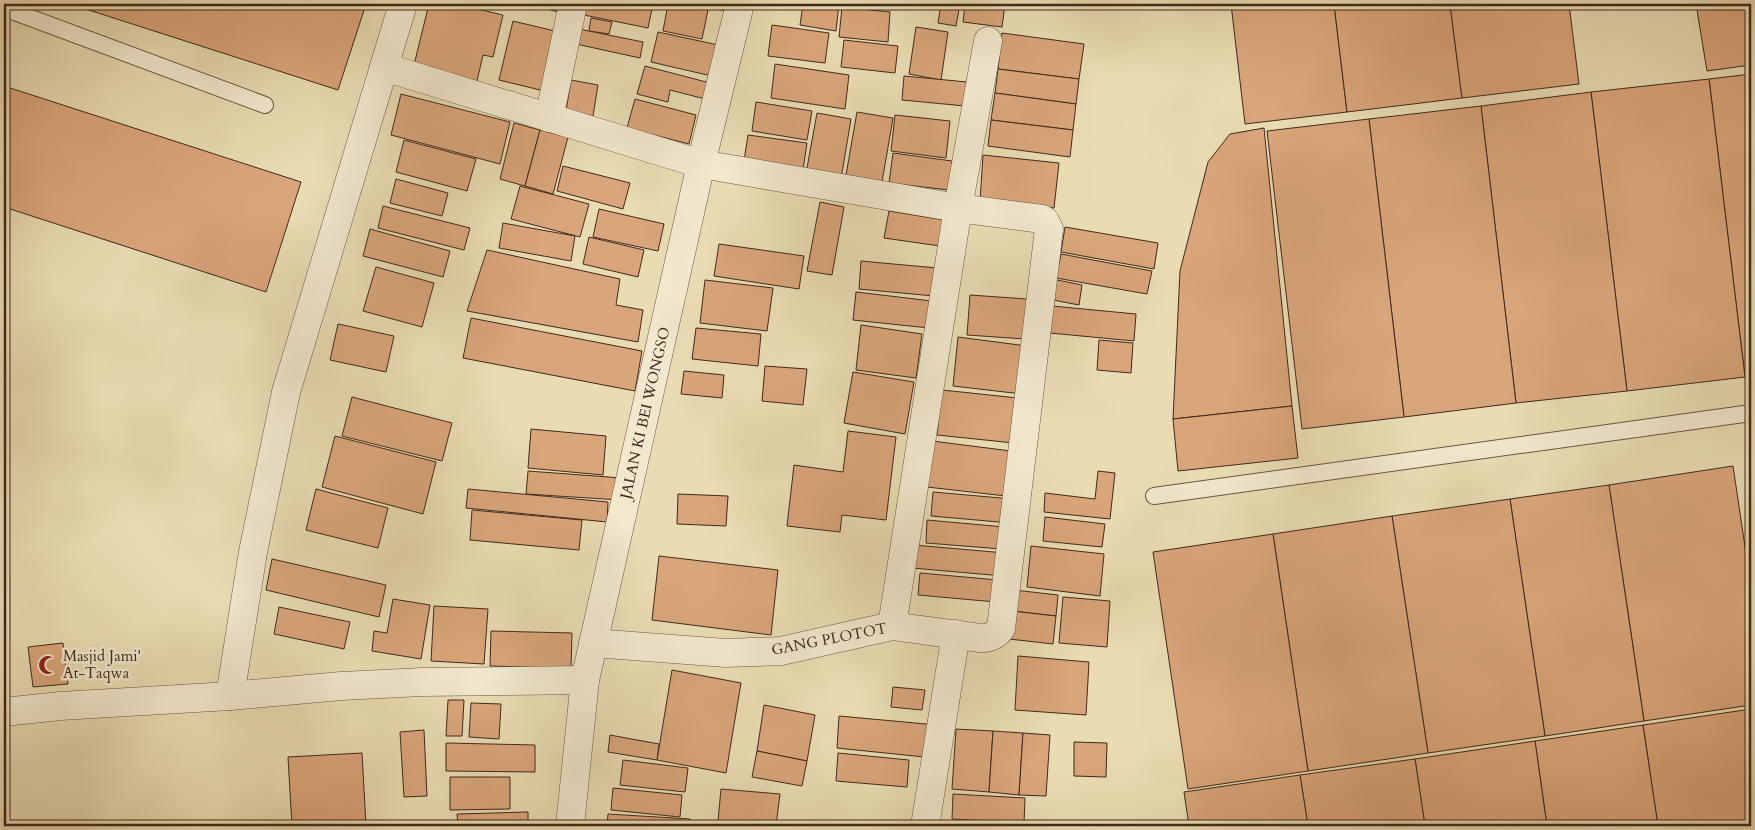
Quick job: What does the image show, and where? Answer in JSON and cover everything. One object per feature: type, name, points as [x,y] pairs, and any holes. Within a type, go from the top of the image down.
[{"type":"street","points":[[230,696],[253,552],[286,392],[403,4]]},
{"type":"street","points":[[549,118],[573,4]]},
{"type":"street","name":"JALAN KI BEI WONGSO","points":[[570,826],[585,680],[700,164],[740,4]]},
{"type":"street","points":[[892,626],[958,208],[988,40]]},
{"type":"street","points":[[384,67],[700,164],[958,208]]},
{"type":"street","name":"GANG PLOTOT","points":[[593,643],[726,653],[782,651],[892,626],[985,638],[997,633],[1001,628],[1049,229],[1042,219],[958,208]]},
{"type":"street","points":[[926,826],[956,634]]},
{"type":"street","points":[[4,712],[60,706],[230,696],[341,686],[422,682],[585,680]]},
{"type":"lane","points":[[4,8],[265,105]]},
{"type":"lane","points":[[1154,496],[1751,413]]},
{"type":"building","points":[[70,4],[366,4],[338,90]]},
{"type":"building","points":[[429,4],[456,4],[503,15],[493,57],[483,55],[477,81],[414,65]]},
{"type":"building","points":[[527,4],[565,4],[563,13]]},
{"type":"building","points":[[586,4],[653,4],[648,28],[584,15]]},
{"type":"building","points":[[668,4],[708,10],[702,39],[663,31]]},
{"type":"building","points":[[691,4],[734,4],[732,12]]},
{"type":"building","points":[[803,4],[839,4],[836,31],[800,25]]},
{"type":"building","points":[[883,4],[910,4],[908,10]]},
{"type":"building","points":[[941,4],[960,4],[956,26],[938,23]]},
{"type":"building","points":[[965,4],[1005,4],[1002,27],[963,22]]},
{"type":"building","points":[[1231,4],[1334,4],[1347,112],[1245,124]]},
{"type":"building","points":[[1334,4],[1450,4],[1462,98],[1347,112]]},
{"type":"building","points":[[1450,4],[1569,4],[1579,84],[1462,98]]},
{"type":"building","points":[[1696,4],[1751,4],[1751,65],[1707,71]]},
{"type":"building","points":[[842,7],[890,12],[888,42],[839,37]]},
{"type":"building","points":[[591,18],[612,22],[609,34],[589,31]]},
{"type":"building","points":[[513,21],[559,32],[544,91],[499,80]]},
{"type":"building","points":[[772,25],[829,33],[825,63],[768,56]]},
{"type":"building","points":[[916,27],[948,32],[941,80],[909,74]]},
{"type":"building","points":[[579,29],[643,42],[640,58],[576,44]]},
{"type":"building","points":[[658,32],[723,46],[716,77],[651,62]]},
{"type":"building","points":[[1002,33],[1084,44],[1079,79],[998,69]]},
{"type":"building","points":[[844,40],[898,46],[895,73],[841,67]]},
{"type":"building","points":[[775,64],[849,75],[845,109],[771,98]]},
{"type":"building","points":[[645,66],[714,84],[709,100],[670,90],[668,102],[637,94]]},
{"type":"building","points":[[998,69],[1079,79],[1076,104],[995,93]]},
{"type":"building","points":[[1751,74],[1751,376],[1745,377],[1709,79]]},
{"type":"building","points":[[904,76],[967,82],[965,106],[902,100]]},
{"type":"building","points":[[1709,79],[1745,377],[1627,391],[1591,92]]},
{"type":"building","points":[[571,80],[598,85],[593,116],[566,111]]},
{"type":"building","points":[[4,86],[301,182],[266,292],[4,207]]},
{"type":"building","points":[[1591,92],[1627,391],[1516,403],[1481,106]]},
{"type":"building","points":[[995,93],[1076,104],[1073,130],[991,120]]},
{"type":"building","points":[[401,94],[510,122],[500,164],[391,135]]},
{"type":"building","points":[[635,99],[696,115],[689,144],[627,128]]},
{"type":"building","points":[[756,102],[812,111],[807,140],[752,131]]},
{"type":"building","points":[[1481,106],[1516,403],[1404,417],[1369,119]]},
{"type":"building","points":[[857,112],[893,118],[882,182],[846,175]]},
{"type":"building","points":[[817,113],[851,119],[840,185],[805,179]]},
{"type":"building","points":[[895,115],[950,121],[946,158],[891,151]]},
{"type":"building","points":[[1369,119],[1404,417],[1302,429],[1267,131]]},
{"type":"building","points":[[991,120],[1073,130],[1070,157],[988,146]]},
{"type":"building","points":[[514,123],[540,130],[525,186],[500,179]]},
{"type":"building","points":[[1264,128],[1292,406],[1173,419],[1180,271],[1208,162],[1230,134]]},
{"type":"building","points":[[540,130],[568,137],[553,194],[525,186]]},
{"type":"building","points":[[748,135],[807,143],[803,170],[744,161]]},
{"type":"building","points":[[404,140],[476,159],[467,191],[396,172]]},
{"type":"building","points":[[893,153],[952,161],[949,190],[889,183]]},
{"type":"building","points":[[983,155],[1059,163],[1054,208],[980,201]]},
{"type":"building","points":[[563,166],[630,183],[623,209],[557,191]]},
{"type":"building","points":[[396,179],[448,193],[442,216],[390,203]]},
{"type":"building","points":[[520,186],[589,204],[580,237],[511,219]]},
{"type":"building","points":[[820,202],[844,207],[832,275],[807,271]]},
{"type":"building","points":[[383,206],[470,228],[464,250],[378,228]]},
{"type":"building","points":[[599,209],[664,224],[658,251],[593,237]]},
{"type":"building","points":[[889,211],[944,220],[940,246],[884,238]]},
{"type":"building","points":[[503,223],[575,236],[571,261],[499,248]]},
{"type":"building","points":[[1065,227],[1158,243],[1154,269],[1061,252]]},
{"type":"building","points":[[370,229],[450,251],[443,277],[363,256]]},
{"type":"building","points":[[589,237],[644,250],[638,277],[583,264]]},
{"type":"building","points":[[719,244],[804,256],[799,289],[714,276]]},
{"type":"building","points":[[487,250],[620,279],[616,305],[643,310],[638,342],[467,311]]},
{"type":"building","points":[[1061,254],[1152,271],[1147,294],[1056,278]]},
{"type":"building","points":[[861,261],[937,268],[934,296],[859,289]]},
{"type":"building","points":[[376,267],[434,283],[422,327],[363,311]]},
{"type":"building","points":[[705,280],[773,288],[767,331],[700,323]]},
{"type":"building","points":[[1057,280],[1082,285],[1079,305],[1053,300]]},
{"type":"building","points":[[856,292],[932,301],[929,328],[853,320]]},
{"type":"building","points":[[970,295],[1027,299],[1025,339],[967,335]]},
{"type":"building","points":[[1052,306],[1136,314],[1134,341],[1050,333]]},
{"type":"building","points":[[471,318],[642,351],[635,391],[463,358]]},
{"type":"building","points":[[338,324],[394,336],[386,372],[330,360]]},
{"type":"building","points":[[861,325],[922,334],[916,378],[856,370]]},
{"type":"building","points":[[696,328],[761,334],[758,366],[692,359]]},
{"type":"building","points":[[958,337],[1027,346],[1022,394],[953,386]]},
{"type":"building","points":[[1099,340],[1133,343],[1131,373],[1097,370]]},
{"type":"building","points":[[765,366],[807,369],[803,405],[762,401]]},
{"type":"building","points":[[684,371],[724,375],[722,398],[681,394]]},
{"type":"building","points":[[853,372],[914,382],[905,434],[844,423]]},
{"type":"building","points":[[942,390],[1018,398],[1014,443],[937,435]]},
{"type":"building","points":[[352,397],[452,423],[442,461],[342,436]]},
{"type":"building","points":[[1292,406],[1298,458],[1178,471],[1173,419]]},
{"type":"building","points":[[531,429],[606,436],[603,475],[528,468]]},
{"type":"building","points":[[848,431],[896,437],[886,520],[842,515],[840,532],[787,526],[794,465],[843,472]]},
{"type":"building","points":[[335,436],[436,462],[423,514],[322,487]]},
{"type":"building","points":[[932,441],[1011,451],[1006,496],[927,487]]},
{"type":"building","points":[[1733,466],[1751,587],[1751,705],[1644,721],[1609,485]]},
{"type":"building","points":[[528,471],[622,478],[620,500],[526,494]]},
{"type":"building","points":[[1098,471],[1115,473],[1110,519],[1044,512],[1045,493],[1095,499]]},
{"type":"building","points":[[1609,485],[1644,721],[1545,736],[1510,499]]},
{"type":"building","points":[[316,489],[388,508],[378,548],[306,530]]},
{"type":"building","points":[[468,489],[608,502],[607,522],[466,508]]},
{"type":"building","points":[[933,492],[1012,499],[1010,523],[931,516]]},
{"type":"building","points":[[678,494],[728,496],[726,526],[677,524]]},
{"type":"building","points":[[1510,499],[1545,736],[1428,753],[1392,516]]},
{"type":"building","points":[[472,510],[582,520],[579,550],[470,540]]},
{"type":"building","points":[[1392,516],[1428,753],[1308,771],[1273,534]]},
{"type":"building","points":[[1045,517],[1105,524],[1102,547],[1043,541]]},
{"type":"building","points":[[927,520],[1005,527],[1002,549],[926,543]]},
{"type":"building","points":[[1273,534],[1308,771],[1188,789],[1153,552]]},
{"type":"building","points":[[914,545],[1005,553],[1003,576],[912,568]]},
{"type":"building","points":[[1031,546],[1104,554],[1100,596],[1027,587]]},
{"type":"building","points":[[659,556],[778,570],[771,635],[652,620]]},
{"type":"building","points":[[272,559],[386,585],[379,617],[266,590]]},
{"type":"building","points":[[920,573],[998,580],[996,602],[918,595]]},
{"type":"building","points":[[1014,590],[1058,595],[1056,616],[1012,611]]},
{"type":"building","points":[[1063,597],[1110,601],[1107,647],[1059,643]]},
{"type":"building","points":[[393,599],[430,605],[421,659],[372,651],[374,631],[387,633]]},
{"type":"building","points":[[434,606],[488,609],[484,664],[431,661]]},
{"type":"building","points":[[279,607],[350,622],[344,649],[274,634]]},
{"type":"building","points":[[1012,611],[1056,616],[1053,644],[1009,639]]},
{"type":"building","points":[[491,631],[572,633],[571,668],[490,666]]},
{"type":"building","name":"Masjid Jami' At-Taqwa","points":[[63,643],[68,684],[33,687],[28,647]]},
{"type":"building","points":[[1018,656],[1089,662],[1086,715],[1015,710]]},
{"type":"building","points":[[672,670],[741,683],[726,773],[657,760]]},
{"type":"building","points":[[893,687],[925,690],[922,710],[891,707]]},
{"type":"building","points":[[448,700],[464,700],[462,736],[446,736]]},
{"type":"building","points":[[471,703],[501,704],[499,739],[469,737]]},
{"type":"building","points":[[764,705],[815,715],[807,761],[757,751]]},
{"type":"building","points":[[1751,709],[1751,826],[1658,826],[1643,725]]},
{"type":"building","points":[[839,716],[937,725],[934,758],[837,748]]},
{"type":"building","points":[[1643,725],[1658,826],[1547,826],[1535,741]]},
{"type":"building","points":[[956,729],[993,731],[989,792],[952,789]]},
{"type":"building","points":[[424,730],[427,796],[404,797],[400,732]]},
{"type":"building","points":[[993,731],[1023,733],[1019,795],[989,792]]},
{"type":"building","points":[[1023,733],[1050,735],[1046,796],[1019,795]]},
{"type":"building","points":[[610,735],[659,744],[657,760],[608,752]]},
{"type":"building","points":[[1535,741],[1547,826],[1425,826],[1415,759]]},
{"type":"building","points":[[1074,742],[1107,743],[1106,777],[1074,776]]},
{"type":"building","points":[[446,743],[535,745],[535,772],[446,771]]},
{"type":"building","points":[[757,751],[807,761],[802,786],[752,777]]},
{"type":"building","points":[[362,753],[366,826],[292,826],[288,757]]},
{"type":"building","points":[[838,753],[909,760],[907,787],[836,781]]},
{"type":"building","points":[[1415,759],[1425,826],[1308,826],[1300,775]]},
{"type":"building","points":[[623,760],[688,768],[685,792],[620,785]]},
{"type":"building","points":[[1300,775],[1308,826],[1189,826],[1184,792]]},
{"type":"building","points":[[450,777],[510,777],[510,809],[450,810]]},
{"type":"building","points":[[613,788],[682,795],[680,817],[611,810]]},
{"type":"building","points":[[721,789],[780,794],[776,826],[718,821]]},
{"type":"building","points":[[953,794],[1025,798],[1024,823],[952,819]]},
{"type":"building","points":[[528,812],[528,826],[458,826],[457,814]]},
{"type":"building","points":[[608,814],[690,819],[689,826],[607,826]]},
{"type":"place","name":"Masjid Jami' At-Taqwa","points":[[48,665]]}]
